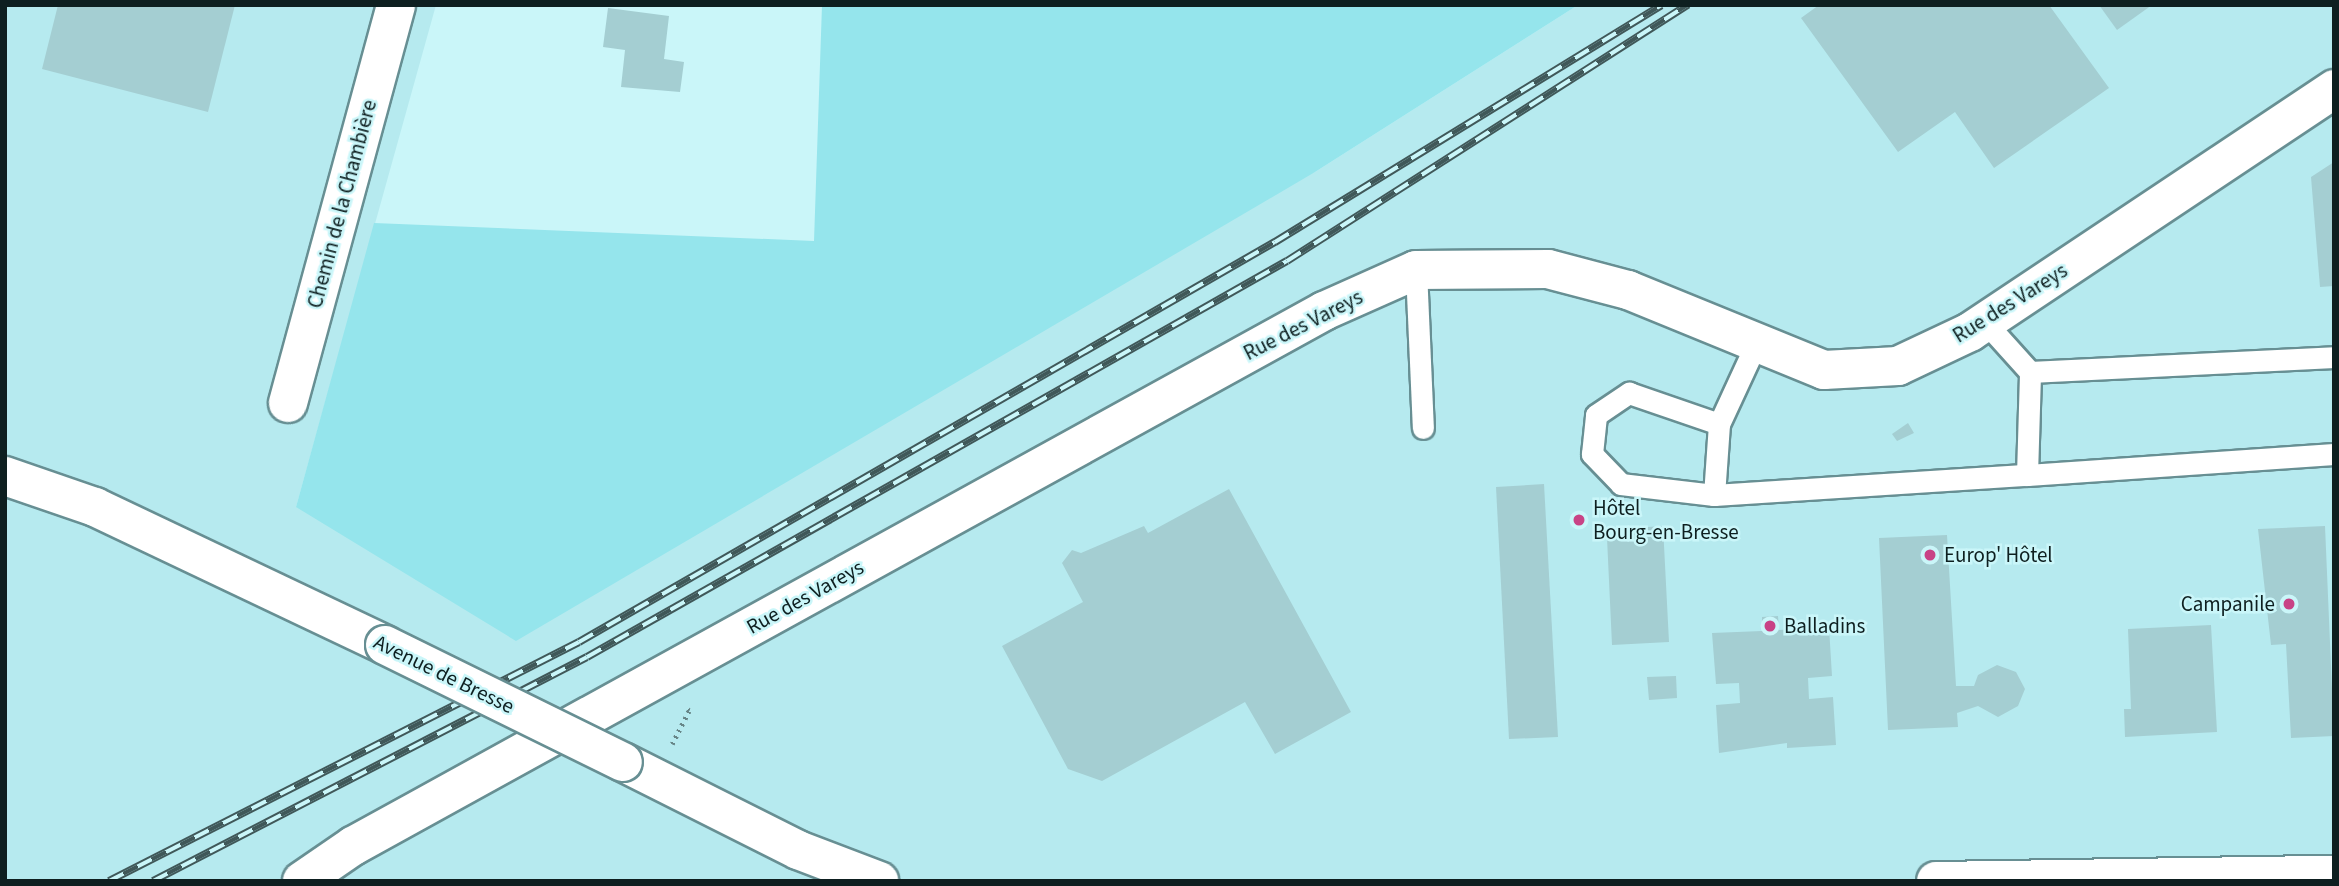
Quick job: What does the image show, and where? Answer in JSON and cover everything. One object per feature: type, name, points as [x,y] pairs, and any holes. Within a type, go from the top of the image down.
[{"type":"street","name":"Chemin de la Chambière","points":[[288,402],[396,5]]},
{"type":"street","name":"Rue des Vareys","points":[[302,881],[353,846],[1324,311],[1416,270],[1549,269],[1628,290],[1824,370],[1862,372],[1898,366],[1985,322],[2334,89]]},
{"type":"street","name":"Avenue de Bresse","points":[[5,476],[95,507],[385,645],[798,850],[879,881]]},
{"type":"street","points":[[1936,881],[2334,875]]},
{"type":"lane","points":[[1416,270],[1423,428]]},
{"type":"lane","points":[[1985,322],[2030,372],[2026,475]]},
{"type":"lane","points":[[1714,495],[1719,424],[1756,344]]},
{"type":"lane","points":[[2030,372],[2334,357]]},
{"type":"lane","points":[[1719,424],[1629,393],[1596,415],[1592,454],[1621,484],[1714,495],[2334,454]]},
{"type":"path","points":[[638,771],[689,711],[649,683]]},
{"type":"shaded area","points":[[5,5],[436,5],[296,507],[1315,172],[1578,5],[2334,5],[2334,881],[5,881]]},
{"type":"shaded area","points":[[822,5],[1578,5],[1315,172],[516,641],[296,507],[374,223],[814,241]]},
{"type":"building","points":[[58,5],[235,5],[208,112],[42,69]]},
{"type":"building","points":[[1819,5],[2049,5],[2109,88],[1994,168],[1955,112],[1898,152],[1801,18]]},
{"type":"building","points":[[2099,5],[2152,5],[2117,30]]},
{"type":"building","points":[[608,8],[669,16],[664,59],[684,62],[680,92],[621,87],[625,50],[603,47]]},
{"type":"building","points":[[2334,162],[2334,286],[2320,287],[2311,177]]},
{"type":"building","points":[[1908,423],[1914,433],[1897,441],[1892,434]]},
{"type":"building","points":[[1544,484],[1558,737],[1509,739],[1496,487]]},
{"type":"building","points":[[1229,489],[1351,712],[1275,754],[1245,702],[1102,781],[1068,769],[1002,646],[1083,602],[1062,563],[1072,550],[1081,553],[1144,526],[1148,533]]},
{"type":"building","points":[[1663,526],[1669,642],[1612,645],[1607,538],[1618,537],[1618,529]]},
{"type":"building","points":[[2325,526],[2334,736],[2291,738],[2286,644],[2271,645],[2258,529]]},
{"type":"building","points":[[1947,535],[1956,686],[1974,686],[1978,675],[1997,665],[2016,672],[2025,689],[2018,706],[1998,717],[1978,706],[1957,713],[1958,727],[1888,730],[1879,538]]},
{"type":"building","points":[[1778,616],[1779,630],[1829,627],[1832,676],[1808,678],[1809,699],[1833,697],[1836,745],[1787,748],[1787,743],[1719,753],[1716,705],[1740,703],[1739,683],[1716,684],[1712,633],[1762,631],[1762,617]]},
{"type":"building","points":[[2211,625],[2217,732],[2125,737],[2124,709],[2131,709],[2128,629]]},
{"type":"building","points":[[1676,676],[1677,698],[1649,700],[1647,677]]},
{"type":"railway","points":[[109,881],[579,642],[1275,242],[1661,5]]},
{"type":"railway","points":[[153,881],[587,657],[1287,261],[1688,5]]},
{"type":"place","name":"Hôtel Bourg-en-Bresse","points":[[1579,520]]},
{"type":"place","name":"Europ' Hôtel","points":[[1930,555]]},
{"type":"place","name":"Campanile","points":[[2289,604]]},
{"type":"place","name":"Balladins","points":[[1770,626]]}]
